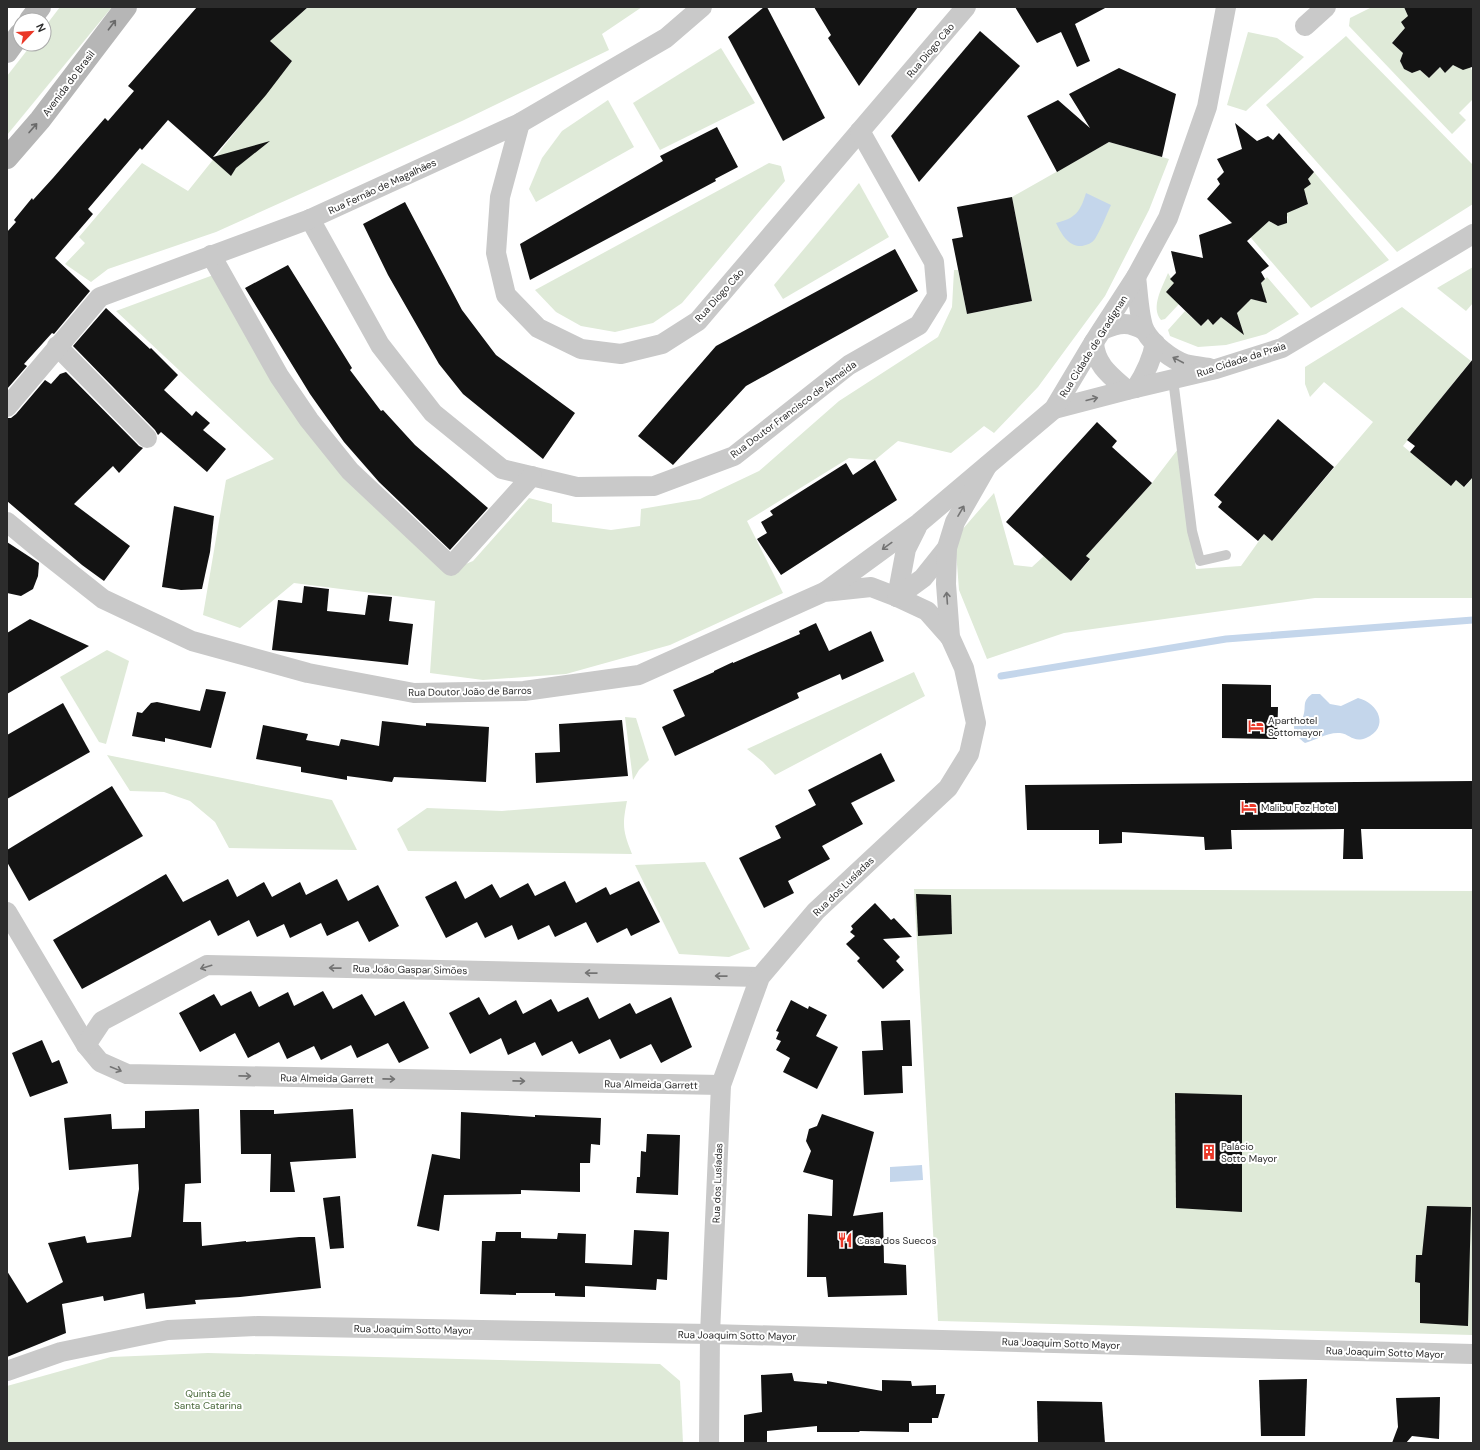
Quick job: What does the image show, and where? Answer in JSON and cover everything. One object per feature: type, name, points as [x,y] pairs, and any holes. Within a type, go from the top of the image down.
[{"type":"main road","name":"Avenida do Brasil","points":[[7,158],[40,120],[126,7]]},
{"type":"street","name":"Rua Fernão de Magalhães","points":[[7,406],[100,297],[310,219],[520,123],[666,38],[702,7]]},
{"type":"street","name":"Rua Diogo Cão","points":[[520,123],[500,197],[496,253],[506,295],[538,328],[581,349],[621,354],[662,344],[698,321],[966,7]]},
{"type":"street","name":"Rua Cidade de Gradignan","points":[[824,592],[919,523],[1054,409],[1136,277],[1168,218],[1207,107],[1226,7]]},
{"type":"street","points":[[1305,26],[1326,7]]},
{"type":"street","name":"Rua Doutor Francisco de Almeida","points":[[310,219],[380,345],[433,413],[502,469],[577,487],[654,486],[734,456],[849,365],[919,325],[937,296],[934,262],[860,132]]},
{"type":"street","name":"Rua Cidade da Praia","points":[[1054,409],[1216,369],[1282,348],[1473,234]]},
{"type":"street","points":[[211,255],[279,376],[309,420],[350,471],[451,566],[532,476]]},
{"type":"street","points":[[1136,277],[1141,318],[1150,337],[1152,356],[1145,375],[1131,389],[1103,368],[1095,351],[1098,336],[1118,324],[1127,324],[1136,326],[1150,337],[1169,355],[1185,363],[1216,369]]},
{"type":"street","points":[[57,346],[147,438]]},
{"type":"street","name":"Rua dos Lusíadas","points":[[709,1443],[710,1334],[721,1086],[760,977],[816,911],[948,788],[969,754],[976,723],[964,668],[950,637],[946,584],[948,548],[955,522],[987,466]]},
{"type":"street","name":"Rua Doutor João de Barros","points":[[7,522],[103,599],[192,642],[308,673],[414,693],[524,691],[639,674],[824,592],[871,587],[897,597],[926,611],[950,637]]},
{"type":"street","points":[[897,597],[906,549],[919,523]]},
{"type":"street","points":[[897,597],[923,578],[948,548]]},
{"type":"street","name":"Rua Almeida Garrett","points":[[7,912],[14,939],[86,1045],[100,1062],[127,1074],[721,1086]]},
{"type":"street","name":"Rua João Gaspar Simões","points":[[86,1045],[102,1021],[207,965],[760,977]]},
{"type":"street","name":"Rua Joaquim Sotto Mayor","points":[[7,1370],[61,1352],[168,1330],[258,1326],[710,1334],[1473,1354]]},
{"type":"lane","points":[[1173,379],[1192,531],[1200,561],[1226,555]]},
{"type":"green space","points":[[60,7],[112,7],[7,135],[7,76],[26,52],[52,52],[52,18]]},
{"type":"green space","points":[[308,7],[642,7],[602,34],[609,50],[462,121],[216,232],[108,269],[91,282],[65,264],[85,243],[79,237],[142,163],[188,191],[292,61],[270,41]]},
{"type":"green space","points":[[1372,7],[1404,7],[1410,15],[1405,28],[1392,43],[1403,53],[1400,61],[1404,69],[1412,73],[1420,70],[1429,78],[1440,67],[1445,73],[1453,65],[1470,67],[1473,72],[1473,99],[1459,113],[1466,120],[1452,134],[1349,26],[1350,18]]},
{"type":"green space","points":[[1248,32],[1277,38],[1304,57],[1246,111],[1227,105]]},
{"type":"green space","points":[[1346,36],[1473,165],[1473,204],[1397,252],[1266,105]]},
{"type":"green space","points":[[721,48],[755,103],[660,150],[633,103]]},
{"type":"green space","points":[[608,100],[634,147],[536,202],[529,189],[542,158],[562,131]]},
{"type":"green space","points":[[1109,142],[1169,159],[1149,210],[1105,296],[1038,387],[994,433],[984,426],[951,453],[898,441],[875,460],[849,458],[747,521],[783,593],[670,645],[566,674],[483,680],[430,673],[435,601],[294,583],[240,628],[203,615],[226,480],[274,459],[116,311],[216,274],[273,378],[451,570],[473,561],[529,498],[552,504],[552,522],[611,530],[640,526],[641,509],[700,499],[759,471],[839,401],[938,337],[952,307],[954,270],[958,270],[967,314],[1032,301],[1012,197]]},
{"type":"green space","points":[[769,163],[781,166],[785,181],[682,303],[653,323],[615,332],[581,326],[556,312],[535,290]]},
{"type":"green space","points":[[1314,172],[1389,260],[1311,308],[1246,232],[1255,223],[1260,229],[1269,221],[1278,226],[1287,222],[1288,217],[1285,213],[1295,204],[1300,208],[1308,204],[1306,195],[1301,191]]},
{"type":"green space","points":[[859,183],[889,237],[783,299],[774,285]]},
{"type":"green space","points":[[1473,267],[1473,303],[1466,311],[1437,288]]},
{"type":"green space","points":[[1168,273],[1174,283],[1179,304],[1165,319],[1161,320],[1157,309],[1158,296]]},
{"type":"green space","points":[[1267,277],[1299,314],[1266,334],[1226,345],[1198,347],[1170,336],[1168,330],[1185,311],[1201,326],[1208,319],[1213,325],[1221,317],[1232,326],[1239,320],[1237,313],[1251,299],[1260,301],[1259,285]]},
{"type":"green space","points":[[1402,307],[1471,361],[1403,446],[1451,486],[1456,480],[1465,487],[1473,477],[1473,598],[1315,598],[1064,633],[987,659],[959,590],[955,538],[994,493],[1014,565],[1032,567],[1044,556],[1071,581],[1090,560],[1086,556],[1152,483],[1178,449],[1196,569],[1241,566],[1264,534],[1272,541],[1373,422],[1324,382],[1310,397],[1305,384],[1305,367]]},
{"type":"green space","points":[[107,650],[129,661],[106,744],[99,742],[60,677]]},
{"type":"green space","points":[[914,672],[925,696],[775,775],[763,762],[747,749]]},
{"type":"green space","points":[[625,717],[636,718],[649,760],[639,770],[633,780]]},
{"type":"green space","points":[[107,755],[332,800],[357,850],[229,848],[215,822],[190,801],[164,792],[130,791]]},
{"type":"green space","points":[[627,801],[624,817],[624,828],[632,854],[408,851],[397,829],[427,808],[502,811]]},
{"type":"green space","points":[[705,862],[750,949],[729,957],[679,954],[635,865]]},
{"type":"green space","points":[[914,889],[1473,891],[1473,1335],[938,1321]]},
{"type":"green space","name":"Quinta de Santa Catarina","points":[[208,1353],[660,1364],[680,1381],[683,1443],[7,1443],[7,1386],[111,1357]]},
{"type":"water","points":[[1086,193],[1111,205],[1095,239],[1088,244],[1077,246],[1066,239],[1056,223],[1068,219],[1079,210]]},
{"type":"water","points":[[1312,694],[1320,694],[1330,704],[1341,706],[1358,698],[1365,701],[1376,710],[1379,716],[1380,722],[1378,728],[1373,734],[1362,739],[1355,739],[1340,733],[1335,733],[1305,743],[1296,733],[1294,726],[1295,722],[1303,717],[1305,702]]},
{"type":"water","points":[[922,1165],[923,1180],[890,1182],[890,1167]]},
{"type":"building","points":[[197,7],[308,7],[270,41],[292,61],[266,95],[213,157],[270,141],[236,168],[231,176],[168,120],[142,150],[140,148],[88,209],[93,214],[55,258],[90,291],[54,334],[52,333],[24,364],[27,366],[7,389],[7,232],[16,222],[14,220],[32,198],[33,200],[105,118],[108,121],[134,91],[128,86]]},
{"type":"building","points":[[764,7],[767,7],[825,118],[783,141],[728,37]]},
{"type":"building","points":[[814,7],[918,7],[859,86],[828,38],[831,35]]},
{"type":"building","points":[[1015,7],[1107,7],[1075,24],[1090,61],[1077,67],[1061,32],[1037,43]]},
{"type":"building","points":[[1404,7],[1473,7],[1472,67],[1463,70],[1453,65],[1445,73],[1440,67],[1429,78],[1420,70],[1412,73],[1404,69],[1400,61],[1403,53],[1392,43],[1405,28],[1401,22],[1408,16]]},
{"type":"building","points":[[980,31],[1020,66],[919,182],[891,136]]},
{"type":"building","points":[[1119,68],[1176,94],[1162,157],[1109,142],[1057,172],[1027,116],[1058,100],[1090,128],[1069,94]]},
{"type":"building","points":[[1235,123],[1257,141],[1268,136],[1273,140],[1279,133],[1314,172],[1308,179],[1311,184],[1304,189],[1308,204],[1287,213],[1287,223],[1278,226],[1269,221],[1247,241],[1269,266],[1261,272],[1265,279],[1261,283],[1267,303],[1251,299],[1237,313],[1244,335],[1221,317],[1213,325],[1208,319],[1201,326],[1166,292],[1174,283],[1170,279],[1176,273],[1171,251],[1203,258],[1199,235],[1232,223],[1207,199],[1220,184],[1217,179],[1224,172],[1217,159],[1242,149]]},
{"type":"building","points":[[717,127],[738,167],[715,179],[716,181],[530,280],[520,244],[663,161],[660,156]]},
{"type":"building","points":[[1012,197],[1032,301],[967,314],[952,239],[963,237],[957,207]]},
{"type":"building","points":[[405,202],[462,310],[496,355],[575,413],[543,459],[463,394],[439,364],[388,275],[363,224]]},
{"type":"building","points":[[895,249],[918,291],[746,386],[673,465],[638,436],[716,346]]},
{"type":"building","points":[[288,265],[352,368],[350,370],[381,411],[383,410],[415,445],[488,508],[450,550],[379,482],[344,442],[310,394],[245,288]]},
{"type":"building","points":[[106,308],[150,349],[151,348],[178,375],[164,390],[192,416],[196,411],[210,423],[203,430],[226,449],[207,472],[161,432],[158,435],[155,430],[73,346]]},
{"type":"building","points":[[1473,359],[1473,477],[1464,487],[1456,480],[1451,486],[1410,452],[1415,446],[1407,440]]},
{"type":"building","points":[[66,372],[139,446],[143,448],[119,473],[113,466],[74,504],[130,546],[104,581],[82,565],[7,501],[7,418],[11,418],[16,414],[45,380],[51,384],[60,374]]},
{"type":"building","points":[[1278,419],[1334,467],[1272,541],[1264,534],[1258,541],[1218,507],[1222,502],[1214,495]]},
{"type":"building","points":[[1097,422],[1117,441],[1112,447],[1152,483],[1086,556],[1090,559],[1071,581],[1006,522]]},
{"type":"building","points":[[875,460],[897,500],[781,575],[757,539],[767,533],[761,522],[773,515],[770,511],[846,463],[853,475]]},
{"type":"building","points":[[174,506],[214,516],[210,552],[202,589],[181,590],[162,587]]},
{"type":"building","points":[[7,542],[39,563],[38,576],[33,589],[21,596],[7,593]]},
{"type":"building","points":[[304,586],[329,589],[327,611],[365,615],[368,595],[392,597],[389,621],[413,624],[408,665],[272,650],[278,600],[302,603]]},
{"type":"building","points":[[30,619],[89,646],[7,694],[7,633]]},
{"type":"building","points":[[816,623],[829,651],[871,631],[884,661],[842,680],[840,674],[797,693],[799,698],[675,756],[662,727],[685,716],[673,690],[733,662],[800,634],[799,631]]},
{"type":"building","points":[[1222,684],[1271,685],[1271,707],[1278,707],[1277,739],[1222,738]]},
{"type":"building","points":[[206,689],[226,692],[211,748],[165,738],[165,742],[132,736],[137,712],[142,713],[151,703],[157,702],[200,711]]},
{"type":"building","points":[[63,703],[90,752],[7,799],[7,735]]},
{"type":"building","points":[[622,720],[628,776],[536,783],[535,753],[560,752],[559,724]]},
{"type":"building","points":[[382,721],[426,726],[426,723],[489,727],[486,782],[394,777],[392,782],[347,776],[347,780],[301,772],[301,767],[256,759],[263,725],[308,734],[306,740],[339,746],[341,739],[379,746]]},
{"type":"building","points":[[881,753],[895,781],[851,803],[863,824],[822,846],[830,859],[788,881],[794,893],[764,908],[739,858],[781,838],[775,826],[816,805],[808,790]]},
{"type":"building","name":"Malibu Foz Hotel","points":[[1473,781],[1473,829],[1361,829],[1363,859],[1343,859],[1344,829],[1231,830],[1232,849],[1205,850],[1204,837],[1122,832],[1122,843],[1099,844],[1099,830],[1027,830],[1025,785]]},
{"type":"building","points":[[112,786],[143,836],[29,901],[7,862],[7,850]]},
{"type":"building","points":[[166,874],[183,902],[228,879],[237,897],[264,882],[272,897],[300,882],[306,895],[337,879],[348,901],[378,885],[399,926],[369,942],[358,921],[327,936],[321,923],[290,938],[284,924],[257,937],[249,920],[218,936],[210,920],[82,989],[53,940]]},
{"type":"building","points":[[456,881],[465,899],[492,884],[500,898],[528,883],[535,896],[565,881],[576,903],[606,887],[610,895],[639,881],[660,922],[631,936],[627,928],[597,943],[586,922],[555,937],[549,925],[518,940],[512,925],[485,938],[477,922],[446,938],[425,897]]},
{"type":"building","points":[[916,894],[951,895],[952,934],[918,936]]},
{"type":"building","points":[[875,903],[891,920],[894,918],[912,937],[883,939],[900,957],[896,961],[904,970],[883,989],[857,961],[860,958],[846,944],[855,936],[850,932],[853,929],[851,926]]},
{"type":"building","points":[[251,991],[259,1007],[288,992],[294,1006],[323,991],[333,1009],[362,994],[375,1016],[404,1001],[429,1048],[399,1063],[388,1043],[357,1058],[351,1045],[321,1060],[314,1046],[287,1059],[279,1042],[248,1058],[235,1033],[200,1052],[179,1013],[214,994],[221,1006]]},
{"type":"building","points":[[479,997],[489,1015],[516,1000],[523,1014],[551,999],[558,1012],[588,997],[599,1019],[630,1003],[636,1014],[671,997],[692,1047],[661,1063],[651,1044],[620,1059],[610,1039],[579,1054],[572,1041],[542,1056],[535,1042],[508,1055],[501,1038],[470,1054],[449,1013]]},
{"type":"building","points":[[791,1000],[808,1009],[809,1006],[827,1015],[816,1036],[838,1047],[817,1089],[783,1072],[790,1058],[776,1050],[781,1041],[776,1039],[779,1032],[776,1031]]},
{"type":"building","points":[[910,1020],[912,1066],[902,1066],[903,1093],[864,1095],[862,1051],[883,1050],[881,1021]]},
{"type":"building","points":[[42,1040],[52,1063],[59,1060],[68,1083],[30,1097],[12,1053]]},
{"type":"building","name":"Palácio Sotto Mayor","points":[[1175,1093],[1242,1095],[1242,1212],[1176,1208]]},
{"type":"building","points":[[199,1109],[201,1183],[185,1184],[183,1222],[201,1222],[202,1246],[246,1241],[315,1237],[321,1288],[240,1297],[195,1300],[196,1304],[146,1309],[144,1293],[104,1301],[103,1296],[62,1304],[66,1333],[7,1357],[7,1271],[27,1303],[63,1282],[48,1243],[85,1236],[87,1243],[131,1237],[139,1189],[138,1164],[69,1170],[64,1118],[111,1114],[112,1129],[145,1128],[145,1111]]},
{"type":"building","points":[[353,1109],[356,1158],[290,1162],[295,1192],[270,1192],[271,1154],[241,1154],[240,1110],[274,1110],[274,1114]]},
{"type":"building","points":[[461,1112],[535,1117],[535,1115],[601,1118],[600,1145],[591,1144],[590,1163],[580,1163],[580,1192],[521,1190],[521,1194],[444,1195],[439,1231],[417,1226],[432,1154],[460,1159]]},
{"type":"building","name":"Casa dos Suecos","points":[[822,1114],[874,1132],[853,1216],[883,1212],[884,1263],[906,1265],[907,1295],[828,1297],[826,1277],[807,1277],[808,1214],[832,1216],[833,1180],[803,1172],[811,1151],[806,1141],[809,1129],[817,1126]]},
{"type":"building","points":[[647,1134],[680,1135],[678,1195],[636,1193],[637,1177],[640,1177],[641,1151],[646,1152]]},
{"type":"building","points":[[340,1196],[344,1248],[330,1249],[323,1198]]},
{"type":"building","points":[[1427,1206],[1471,1207],[1468,1326],[1420,1323],[1420,1283],[1415,1282],[1416,1255],[1422,1255]]},
{"type":"building","points":[[634,1230],[669,1232],[667,1280],[657,1279],[656,1290],[585,1286],[585,1297],[555,1296],[555,1293],[516,1293],[516,1295],[480,1294],[482,1241],[495,1241],[496,1232],[521,1232],[521,1238],[557,1239],[558,1233],[586,1234],[585,1263],[632,1265]]},
{"type":"building","points":[[792,1373],[794,1381],[827,1384],[827,1381],[882,1391],[882,1380],[911,1381],[912,1386],[936,1385],[936,1394],[945,1394],[938,1418],[932,1418],[932,1423],[909,1423],[909,1432],[817,1432],[817,1426],[767,1431],[767,1443],[744,1443],[744,1415],[762,1412],[761,1375]]},
{"type":"building","points":[[1307,1379],[1305,1436],[1261,1436],[1259,1380]]},
{"type":"building","points":[[1440,1397],[1439,1439],[1412,1436],[1406,1443],[1392,1443],[1398,1427],[1396,1398]]},
{"type":"building","points":[[1037,1401],[1102,1402],[1105,1443],[1038,1443]]},
{"type":"waterway","points":[[1001,676],[1226,639],[1473,620]]},
{"type":"place","name":"Aparthotel Sottomayor","points":[[1256,726]]},
{"type":"place","name":"Malibu Foz Hotel","points":[[1249,807]]},
{"type":"place","name":"Palácio Sotto Mayor","points":[[1209,1152]]},
{"type":"place","name":"Casa dos Suecos","points":[[845,1240]]}]
